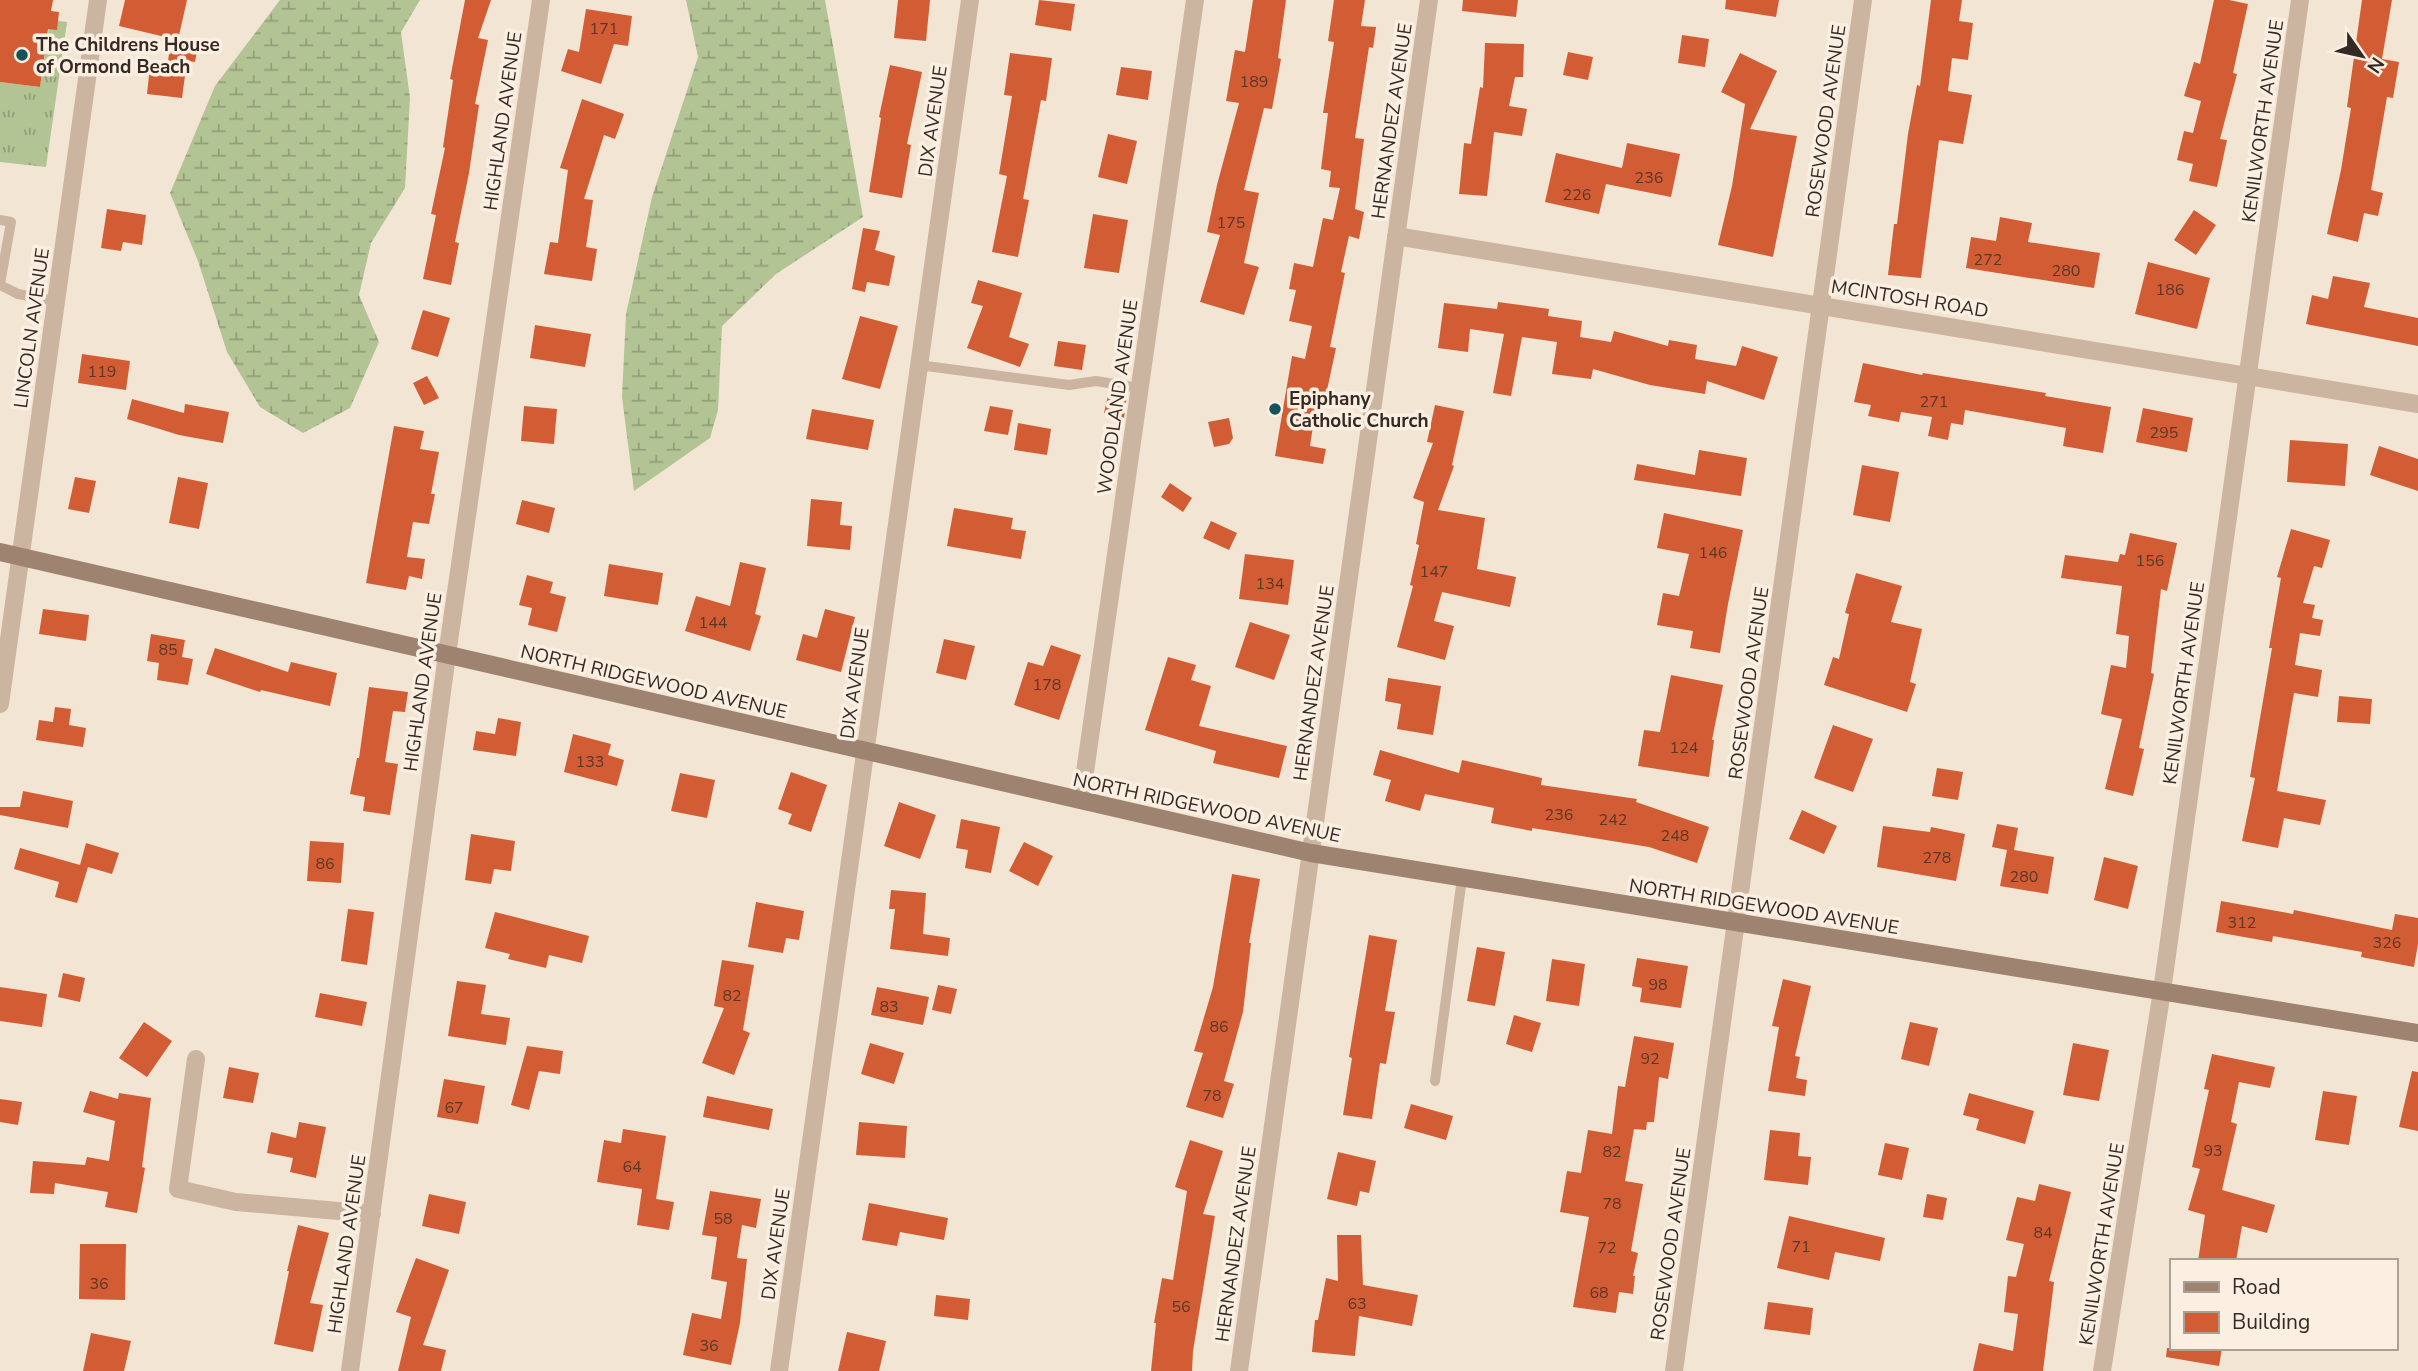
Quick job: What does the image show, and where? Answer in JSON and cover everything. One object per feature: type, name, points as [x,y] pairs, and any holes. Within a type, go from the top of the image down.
[{"type":"street","name":"LINCOLN AVENUE","points":[[0,704],[98,0]]},
{"type":"street","name":"HIGHLAND AVENUE","points":[[350,1371],[447,655],[541,0]]},
{"type":"street","name":"DIX AVENUE","points":[[779,1371],[970,0]]},
{"type":"street","name":"WOODLAND AVENUE","points":[[1081,800],[1195,0]]},
{"type":"street","name":"HERNANDEZ AVENUE","points":[[1238,1371],[1429,0]]},
{"type":"street","name":"ROSEWOOD AVENUE","points":[[1674,1371],[1863,0]]},
{"type":"street","name":"KENILWORTH AVENUE","points":[[2102,1371],[2162,991],[2300,0]]},
{"type":"street","name":"MCINTOSH ROAD","points":[[1396,236],[2418,404]]},
{"type":"street","name":"NORTH RIDGEWOOD AVENUE","points":[[0,552],[1311,853],[2418,1033]]},
{"type":"street","points":[[196,1059],[178,1189],[236,1202],[372,1214]]},
{"type":"lane","points":[[0,220],[11,222],[0,284],[18,294],[56,301]]},
{"type":"lane","points":[[919,365],[1069,385],[1096,381],[1139,387]]},
{"type":"lane","points":[[1435,1081],[1462,878]]},
{"type":"green space","points":[[280,0],[420,0],[401,32],[410,98],[405,188],[371,243],[359,295],[379,342],[350,408],[303,433],[260,407],[227,352],[198,261],[170,193],[215,86]]},
{"type":"green space","points":[[686,0],[825,0],[863,217],[776,274],[722,326],[718,410],[710,438],[634,491],[622,397],[626,314],[652,197],[698,57]]},
{"type":"green space","points":[[50,20],[67,22],[46,167],[0,162],[0,82],[40,87]]},
{"type":"building","name":"The Childrens House of Ormond Beach","points":[[0,0],[53,0],[51,11],[59,12],[57,30],[48,29],[40,87],[0,82]]},
{"type":"building","points":[[125,0],[187,0],[178,40],[119,26]]},
{"type":"building","points":[[465,0],[491,0],[478,38],[488,40],[475,104],[479,105],[455,242],[459,243],[451,285],[423,279],[436,215],[431,214],[445,148],[443,147],[453,80],[450,79]]},
{"type":"building","points":[[898,0],[930,0],[926,41],[894,38]]},
{"type":"building","points":[[1039,0],[1075,4],[1071,31],[1035,25]]},
{"type":"building","points":[[1253,0],[1286,0],[1278,58],[1281,59],[1272,109],[1264,108],[1244,190],[1259,193],[1244,263],[1259,267],[1244,315],[1200,302],[1220,235],[1207,232],[1239,103],[1226,101],[1235,50],[1245,52]]},
{"type":"building","points":[[1334,0],[1365,0],[1361,26],[1376,27],[1373,48],[1369,47],[1355,138],[1364,139],[1355,209],[1364,212],[1359,239],[1349,236],[1341,272],[1345,273],[1330,347],[1336,348],[1326,395],[1318,393],[1310,446],[1326,449],[1323,464],[1275,456],[1292,356],[1305,359],[1312,326],[1289,321],[1296,290],[1289,289],[1294,263],[1313,267],[1323,218],[1333,220],[1340,188],[1329,187],[1331,171],[1321,169],[1328,113],[1323,113],[1334,42],[1328,41]]},
{"type":"building","points":[[1463,0],[1518,0],[1516,17],[1462,11]]},
{"type":"building","points":[[1726,0],[1779,0],[1776,17],[1725,9]]},
{"type":"building","points":[[1931,0],[1962,0],[1959,21],[1973,23],[1968,60],[1952,58],[1948,91],[1972,95],[1963,144],[1939,140],[1921,278],[1888,275],[1908,134],[1917,85],[1920,86]]},
{"type":"building","points":[[2214,0],[2248,4],[2233,73],[2237,74],[2220,139],[2227,140],[2217,187],[2189,181],[2193,164],[2177,160],[2184,131],[2193,133],[2201,101],[2184,96],[2194,62],[2200,64]]},
{"type":"building","points":[[2362,0],[2392,0],[2382,59],[2399,62],[2393,98],[2387,97],[2371,190],[2383,193],[2378,216],[2364,213],[2358,242],[2327,234],[2351,108],[2347,107]]},
{"type":"building","points":[[586,9],[632,16],[628,46],[614,44],[601,84],[561,71],[568,49],[579,52]]},
{"type":"building","points":[[1682,35],[1709,39],[1705,67],[1678,63]]},
{"type":"building","points":[[171,40],[198,45],[195,62],[187,61],[182,98],[147,94],[150,66],[167,68]]},
{"type":"building","points":[[1485,43],[1524,44],[1523,77],[1515,77],[1509,106],[1527,109],[1522,136],[1494,132],[1487,196],[1459,194],[1464,143],[1471,144],[1480,87],[1483,88]]},
{"type":"building","points":[[1568,52],[1593,57],[1588,80],[1563,75]]},
{"type":"building","points":[[1010,53],[1052,58],[1046,101],[1041,100],[1023,199],[1029,200],[1018,257],[992,252],[1007,176],[999,174],[1012,96],[1004,95]]},
{"type":"building","points":[[1740,53],[1777,71],[1750,129],[1797,136],[1773,257],[1718,245],[1732,186],[1745,104],[1721,92]]},
{"type":"building","points":[[890,65],[922,72],[907,144],[911,145],[902,198],[869,192],[881,118],[879,117]]},
{"type":"building","points":[[1121,67],[1152,71],[1148,100],[1116,95]]},
{"type":"building","points":[[582,99],[624,114],[615,139],[604,135],[584,199],[593,200],[586,247],[597,249],[592,281],[544,274],[550,242],[558,243],[568,170],[560,168]]},
{"type":"building","points":[[1108,134],[1137,141],[1127,184],[1098,177]]},
{"type":"building","points":[[1627,143],[1680,154],[1671,197],[1606,184],[1599,214],[1545,202],[1556,153],[1622,168]]},
{"type":"building","points":[[107,209],[146,215],[142,245],[123,242],[121,251],[101,248]]},
{"type":"building","points":[[2194,210],[2216,225],[2196,255],[2174,240]]},
{"type":"building","points":[[1093,214],[1128,220],[1119,273],[1084,268]]},
{"type":"building","points":[[2000,217],[2032,223],[2028,242],[2100,253],[2094,288],[1966,268],[1971,237],[1996,241]]},
{"type":"building","points":[[863,228],[880,231],[875,250],[895,256],[889,286],[867,282],[865,292],[852,289]]},
{"type":"building","points":[[2148,262],[2210,278],[2197,329],[2135,314]]},
{"type":"building","points":[[2333,276],[2370,283],[2364,307],[2418,318],[2418,346],[2306,324],[2312,295],[2328,299]]},
{"type":"building","points":[[978,280],[1022,293],[1009,337],[1029,344],[1020,367],[967,348],[983,306],[971,303]]},
{"type":"building","points":[[1498,302],[1549,309],[1548,316],[1582,321],[1580,337],[1611,342],[1614,331],[1668,346],[1669,340],[1697,345],[1695,359],[1736,366],[1742,346],[1778,357],[1764,400],[1707,381],[1705,394],[1650,385],[1593,369],[1591,379],[1552,374],[1557,342],[1522,337],[1511,396],[1493,393],[1504,334],[1470,329],[1468,352],[1438,348],[1444,303],[1497,309]]},
{"type":"building","points":[[423,310],[450,318],[438,357],[411,349]]},
{"type":"building","points":[[860,316],[898,326],[880,389],[842,379]]},
{"type":"building","points":[[535,325],[591,334],[585,367],[530,358]]},
{"type":"building","points":[[1058,341],[1086,345],[1082,370],[1054,366]]},
{"type":"building","points":[[82,354],[130,361],[126,390],[78,383]]},
{"type":"building","points":[[1863,363],[1922,375],[1923,373],[2046,393],[2045,396],[2111,407],[2103,453],[2063,446],[2066,428],[1965,410],[1963,425],[1951,423],[1948,440],[1928,436],[1932,417],[1901,412],[1899,422],[1868,416],[1871,405],[1854,402]]},
{"type":"building","points":[[427,376],[439,398],[424,405],[413,383]]},
{"type":"building","points":[[1109,391],[1127,394],[1124,418],[1104,413]]},
{"type":"building","points":[[132,399],[184,413],[185,404],[229,412],[223,443],[179,435],[127,419]]},
{"type":"building","points":[[1435,405],[1464,411],[1452,465],[1454,466],[1438,510],[1485,518],[1477,569],[1516,577],[1510,607],[1442,592],[1434,621],[1454,626],[1445,660],[1397,647],[1413,586],[1410,585],[1419,545],[1416,544],[1424,502],[1413,498],[1433,443],[1427,442]]},
{"type":"building","points":[[524,406],[557,409],[554,444],[521,441]]},
{"type":"building","points":[[990,406],[1013,410],[1008,435],[984,431]]},
{"type":"building","points":[[2143,408],[2193,418],[2187,452],[2136,442]]},
{"type":"building","points":[[812,409],[874,420],[868,450],[806,439]]},
{"type":"building","points":[[1229,418],[1233,438],[1229,444],[1214,447],[1208,422]]},
{"type":"building","points":[[1018,423],[1051,429],[1047,455],[1014,450]]},
{"type":"building","points":[[394,426],[424,431],[420,449],[439,452],[431,494],[435,494],[429,524],[413,522],[407,557],[425,559],[422,579],[409,576],[406,590],[366,583]]},
{"type":"building","points":[[2290,440],[2348,444],[2345,486],[2287,482]]},
{"type":"building","points":[[2379,446],[2418,459],[2418,491],[2370,475]]},
{"type":"building","points":[[1699,450],[1747,458],[1741,496],[1634,480],[1637,464],[1695,475]]},
{"type":"building","points":[[1862,465],[1899,472],[1890,522],[1853,515]]},
{"type":"building","points":[[75,477],[96,481],[89,513],[68,509]]},
{"type":"building","points":[[178,477],[208,483],[199,529],[169,523]]},
{"type":"building","points":[[1170,483],[1192,498],[1183,512],[1161,497]]},
{"type":"building","points":[[811,499],[842,502],[840,525],[852,526],[850,550],[807,546]]},
{"type":"building","points":[[522,500],[555,508],[549,533],[516,524]]},
{"type":"building","points":[[954,508],[1013,518],[1011,529],[1026,531],[1021,559],[947,546]]},
{"type":"building","points":[[1664,513],[1743,530],[1720,653],[1690,648],[1693,631],[1657,625],[1663,593],[1679,596],[1689,554],[1657,548]]},
{"type":"building","points":[[1211,521],[1237,533],[1229,550],[1203,538]]},
{"type":"building","points":[[2291,529],[2330,540],[2322,568],[2314,566],[2303,603],[2315,605],[2312,618],[2323,620],[2320,636],[2300,633],[2295,665],[2322,670],[2318,697],[2294,693],[2277,791],[2326,800],[2320,825],[2284,818],[2278,848],[2242,841],[2255,778],[2250,777],[2272,648],[2269,648],[2281,578],[2277,577]]},
{"type":"building","points":[[2130,533],[2177,543],[2167,591],[2161,589],[2151,673],[2154,674],[2139,748],[2144,749],[2133,796],[2105,789],[2122,719],[2101,714],[2111,665],[2126,668],[2129,636],[2116,634],[2122,586],[2061,578],[2065,555],[2118,562],[2120,554],[2125,555]]},
{"type":"building","points":[[1245,554],[1294,560],[1288,605],[1239,599]]},
{"type":"building","points":[[740,562],[766,568],[755,614],[761,616],[750,651],[685,631],[696,596],[730,606]]},
{"type":"building","points":[[609,564],[663,573],[658,605],[604,596]]},
{"type":"building","points":[[1856,573],[1902,586],[1891,622],[1922,629],[1910,682],[1916,684],[1907,712],[1824,685],[1833,657],[1839,659],[1849,614],[1845,613]]},
{"type":"building","points":[[527,575],[553,582],[550,593],[566,597],[557,632],[528,625],[532,608],[519,605]]},
{"type":"building","points":[[43,609],[89,615],[86,641],[39,634]]},
{"type":"building","points":[[825,609],[855,617],[841,672],[796,660],[803,634],[817,638]]},
{"type":"building","points":[[1250,622],[1290,635],[1274,680],[1235,667]]},
{"type":"building","points":[[151,634],[185,640],[182,657],[193,659],[188,685],[157,680],[159,663],[147,661]]},
{"type":"building","points":[[944,639],[975,646],[966,680],[936,673]]},
{"type":"building","points":[[1051,645],[1081,655],[1059,720],[1014,705],[1028,662],[1043,666]]},
{"type":"building","points":[[215,648],[288,672],[291,662],[337,673],[330,706],[261,690],[260,692],[206,674]]},
{"type":"building","points":[[1168,657],[1196,665],[1191,680],[1211,686],[1199,726],[1287,746],[1279,778],[1213,763],[1216,751],[1145,730]]},
{"type":"building","points":[[1671,675],[1723,685],[1712,740],[1709,777],[1638,766],[1644,730],[1660,732]]},
{"type":"building","points":[[1388,678],[1441,686],[1433,735],[1397,729],[1401,704],[1385,701]]},
{"type":"building","points":[[369,687],[408,692],[405,712],[393,711],[385,762],[398,764],[390,815],[363,811],[365,797],[350,794],[359,758]]},
{"type":"building","points":[[2339,696],[2372,699],[2370,724],[2337,722]]},
{"type":"building","points":[[55,707],[71,709],[69,725],[86,728],[83,747],[36,740],[39,720],[53,722]]},
{"type":"building","points":[[498,718],[521,722],[516,756],[473,750],[476,731],[495,734]]},
{"type":"building","points":[[1833,725],[1873,739],[1853,792],[1814,778]]},
{"type":"building","points":[[573,734],[611,744],[608,755],[624,760],[617,786],[564,772]]},
{"type":"building","points":[[1380,750],[1459,773],[1462,760],[1542,778],[1541,785],[1637,799],[1636,802],[1709,827],[1697,863],[1649,847],[1491,823],[1494,808],[1425,794],[1420,811],[1385,801],[1391,780],[1373,775]]},
{"type":"building","points":[[1937,768],[1963,772],[1958,800],[1932,796]]},
{"type":"building","points":[[791,772],[827,785],[811,832],[788,824],[792,814],[778,809]]},
{"type":"building","points":[[680,773],[715,780],[707,818],[671,811]]},
{"type":"building","points":[[23,791],[73,801],[68,828],[0,815],[0,807],[20,807]]},
{"type":"building","points":[[899,802],[936,815],[920,859],[884,846]]},
{"type":"building","points":[[1802,810],[1837,826],[1824,854],[1789,839]]},
{"type":"building","points":[[961,819],[1000,827],[991,873],[965,868],[968,850],[956,848]]},
{"type":"building","points":[[1997,824],[2018,828],[2014,850],[2054,857],[2048,894],[2000,886],[2007,850],[1992,847]]},
{"type":"building","points":[[1883,826],[1930,832],[1931,827],[1965,834],[1956,881],[1877,867]]},
{"type":"building","points":[[471,834],[515,841],[511,871],[494,869],[491,884],[465,880]]},
{"type":"building","points":[[310,841],[344,843],[341,883],[307,881]]},
{"type":"building","points":[[1024,842],[1053,856],[1038,886],[1009,871]]},
{"type":"building","points":[[86,843],[119,853],[112,874],[88,867],[77,903],[55,897],[59,882],[14,869],[20,848],[80,865]]},
{"type":"building","points":[[2104,857],[2138,866],[2128,909],[2094,900]]},
{"type":"building","points":[[1232,874],[1260,879],[1249,943],[1243,1012],[1224,1081],[1234,1084],[1223,1118],[1186,1107],[1203,1053],[1194,1051],[1213,987]]},
{"type":"building","points":[[891,890],[926,893],[923,934],[950,938],[948,956],[890,949],[895,909],[889,909]]},
{"type":"building","points":[[2221,901],[2293,914],[2294,910],[2392,930],[2395,914],[2418,918],[2418,944],[2414,967],[2361,957],[2362,952],[2273,936],[2272,942],[2216,932]]},
{"type":"building","points":[[756,902],[804,911],[799,940],[786,938],[783,953],[748,947]]},
{"type":"building","points":[[348,909],[374,912],[367,965],[341,961]]},
{"type":"building","points":[[495,912],[589,936],[582,963],[549,955],[546,968],[508,959],[510,954],[485,948]]},
{"type":"building","points":[[1369,935],[1397,940],[1385,1011],[1395,1012],[1386,1064],[1380,1063],[1372,1119],[1343,1115],[1352,1058],[1349,1057]]},
{"type":"building","points":[[1477,947],[1505,952],[1495,1006],[1467,1001]]},
{"type":"building","points":[[1637,958],[1688,966],[1681,1008],[1640,1002],[1642,988],[1632,986]]},
{"type":"building","points":[[1552,959],[1585,964],[1579,1006],[1546,1001]]},
{"type":"building","points":[[722,960],[754,965],[743,1030],[750,1033],[734,1075],[702,1063],[724,1008],[714,1006]]},
{"type":"building","points":[[63,973],[85,978],[80,1002],[58,997]]},
{"type":"building","points":[[1783,979],[1811,986],[1795,1056],[1800,1057],[1796,1078],[1807,1080],[1805,1096],[1768,1091],[1779,1027],[1772,1026]]},
{"type":"building","points":[[457,981],[486,985],[481,1014],[510,1018],[506,1045],[448,1036]]},
{"type":"building","points":[[938,985],[957,989],[951,1014],[932,1010]]},
{"type":"building","points":[[0,987],[47,994],[42,1027],[0,1021]]},
{"type":"building","points":[[877,987],[929,997],[923,1025],[871,1015]]},
{"type":"building","points":[[320,993],[367,1002],[362,1026],[315,1017]]},
{"type":"building","points":[[1514,1015],[1541,1023],[1532,1052],[1506,1044]]},
{"type":"building","points":[[144,1022],[172,1041],[147,1077],[119,1058]]},
{"type":"building","points":[[1910,1022],[1938,1028],[1929,1066],[1901,1059]]},
{"type":"building","points":[[1634,1036],[1674,1043],[1668,1079],[1659,1077],[1654,1122],[1647,1122],[1646,1130],[1634,1129],[1625,1181],[1643,1184],[1631,1251],[1638,1253],[1633,1276],[1633,1294],[1619,1292],[1616,1313],[1573,1307],[1589,1217],[1560,1212],[1567,1171],[1581,1173],[1588,1130],[1612,1134],[1618,1086],[1625,1087]]},
{"type":"building","points":[[870,1043],[904,1053],[894,1084],[861,1074]]},
{"type":"building","points":[[2073,1043],[2109,1050],[2099,1101],[2063,1095]]},
{"type":"building","points":[[527,1046],[563,1051],[560,1074],[539,1071],[529,1110],[511,1105]]},
{"type":"building","points":[[2212,1054],[2275,1067],[2270,1088],[2239,1082],[2231,1122],[2237,1124],[2222,1190],[2275,1205],[2267,1233],[2242,1226],[2236,1259],[2198,1259],[2205,1215],[2188,1210],[2200,1169],[2192,1167],[2209,1090],[2204,1089]]},
{"type":"building","points":[[229,1067],[259,1073],[253,1103],[223,1098]]},
{"type":"building","points":[[2412,1071],[2418,1072],[2418,1131],[2399,1127]]},
{"type":"building","points":[[444,1079],[485,1086],[478,1124],[437,1117]]},
{"type":"building","points":[[90,1091],[118,1099],[119,1093],[151,1098],[142,1167],[145,1168],[137,1213],[105,1207],[108,1192],[55,1183],[54,1194],[30,1193],[33,1161],[85,1165],[87,1157],[109,1161],[115,1121],[83,1112]]},
{"type":"building","points":[[2323,1091],[2357,1096],[2349,1145],[2315,1140]]},
{"type":"building","points":[[1969,1093],[2034,1111],[2025,1144],[1976,1130],[1979,1119],[1963,1115]]},
{"type":"building","points":[[707,1096],[773,1109],[769,1130],[703,1117]]},
{"type":"building","points":[[0,1099],[22,1102],[18,1125],[0,1122]]},
{"type":"building","points":[[1411,1104],[1453,1116],[1446,1140],[1404,1128]]},
{"type":"building","points":[[299,1122],[326,1127],[316,1178],[290,1172],[293,1158],[267,1153],[271,1132],[296,1138]]},
{"type":"building","points":[[859,1122],[907,1126],[905,1158],[856,1155]]},
{"type":"building","points":[[623,1129],[666,1136],[656,1199],[674,1202],[669,1230],[637,1225],[642,1189],[597,1182],[604,1140],[621,1143]]},
{"type":"building","points":[[1770,1130],[1800,1133],[1798,1156],[1811,1157],[1808,1185],[1764,1180]]},
{"type":"building","points":[[1190,1140],[1223,1151],[1203,1214],[1215,1216],[1192,1371],[1151,1371],[1154,1323],[1162,1278],[1173,1280],[1187,1191],[1175,1187]]},
{"type":"building","points":[[1885,1143],[1909,1148],[1902,1180],[1878,1175]]},
{"type":"building","points":[[1338,1152],[1376,1161],[1369,1193],[1360,1191],[1357,1206],[1327,1199]]},
{"type":"building","points":[[2039,1184],[2071,1192],[2049,1281],[2054,1282],[2043,1371],[1973,1371],[1979,1343],[2013,1351],[2018,1314],[2004,1312],[2008,1276],[2016,1277],[2024,1244],[2006,1240],[2017,1197],[2035,1201]]},
{"type":"building","points":[[710,1191],[761,1199],[756,1228],[742,1225],[737,1258],[747,1259],[740,1323],[731,1365],[683,1355],[692,1313],[721,1319],[727,1282],[711,1279],[717,1237],[702,1235]]},
{"type":"building","points":[[429,1194],[466,1202],[459,1234],[422,1226]]},
{"type":"building","points":[[1927,1194],[1947,1198],[1943,1220],[1923,1217]]},
{"type":"building","points":[[869,1203],[948,1218],[944,1240],[900,1232],[897,1246],[862,1240]]},
{"type":"building","points":[[1789,1216],[1885,1238],[1880,1261],[1835,1252],[1829,1280],[1777,1268]]},
{"type":"building","points":[[298,1225],[329,1233],[310,1303],[323,1305],[313,1352],[274,1344]]},
{"type":"building","points":[[1337,1235],[1361,1235],[1363,1285],[1418,1295],[1412,1326],[1359,1316],[1355,1356],[1312,1352],[1315,1320],[1318,1320],[1326,1278],[1338,1281]]},
{"type":"building","points":[[80,1244],[126,1244],[125,1300],[79,1299]]},
{"type":"building","points":[[416,1258],[449,1270],[423,1345],[446,1350],[441,1371],[398,1371],[411,1317],[396,1312]]},
{"type":"building","points":[[936,1295],[970,1299],[968,1320],[934,1316]]},
{"type":"building","points":[[1768,1302],[1813,1308],[1810,1335],[1764,1329]]},
{"type":"building","points":[[847,1332],[886,1341],[879,1371],[838,1371]]},
{"type":"building","points":[[91,1333],[131,1341],[124,1371],[83,1371]]},
{"type":"building","points":[[2167,1348],[2222,1350],[2219,1366],[2166,1357]]},
{"type":"place","name":"The Childrens House of Ormond Beach","points":[[22,55]]},
{"type":"place","name":"Epiphany Catholic Church","points":[[1275,409]]}]
